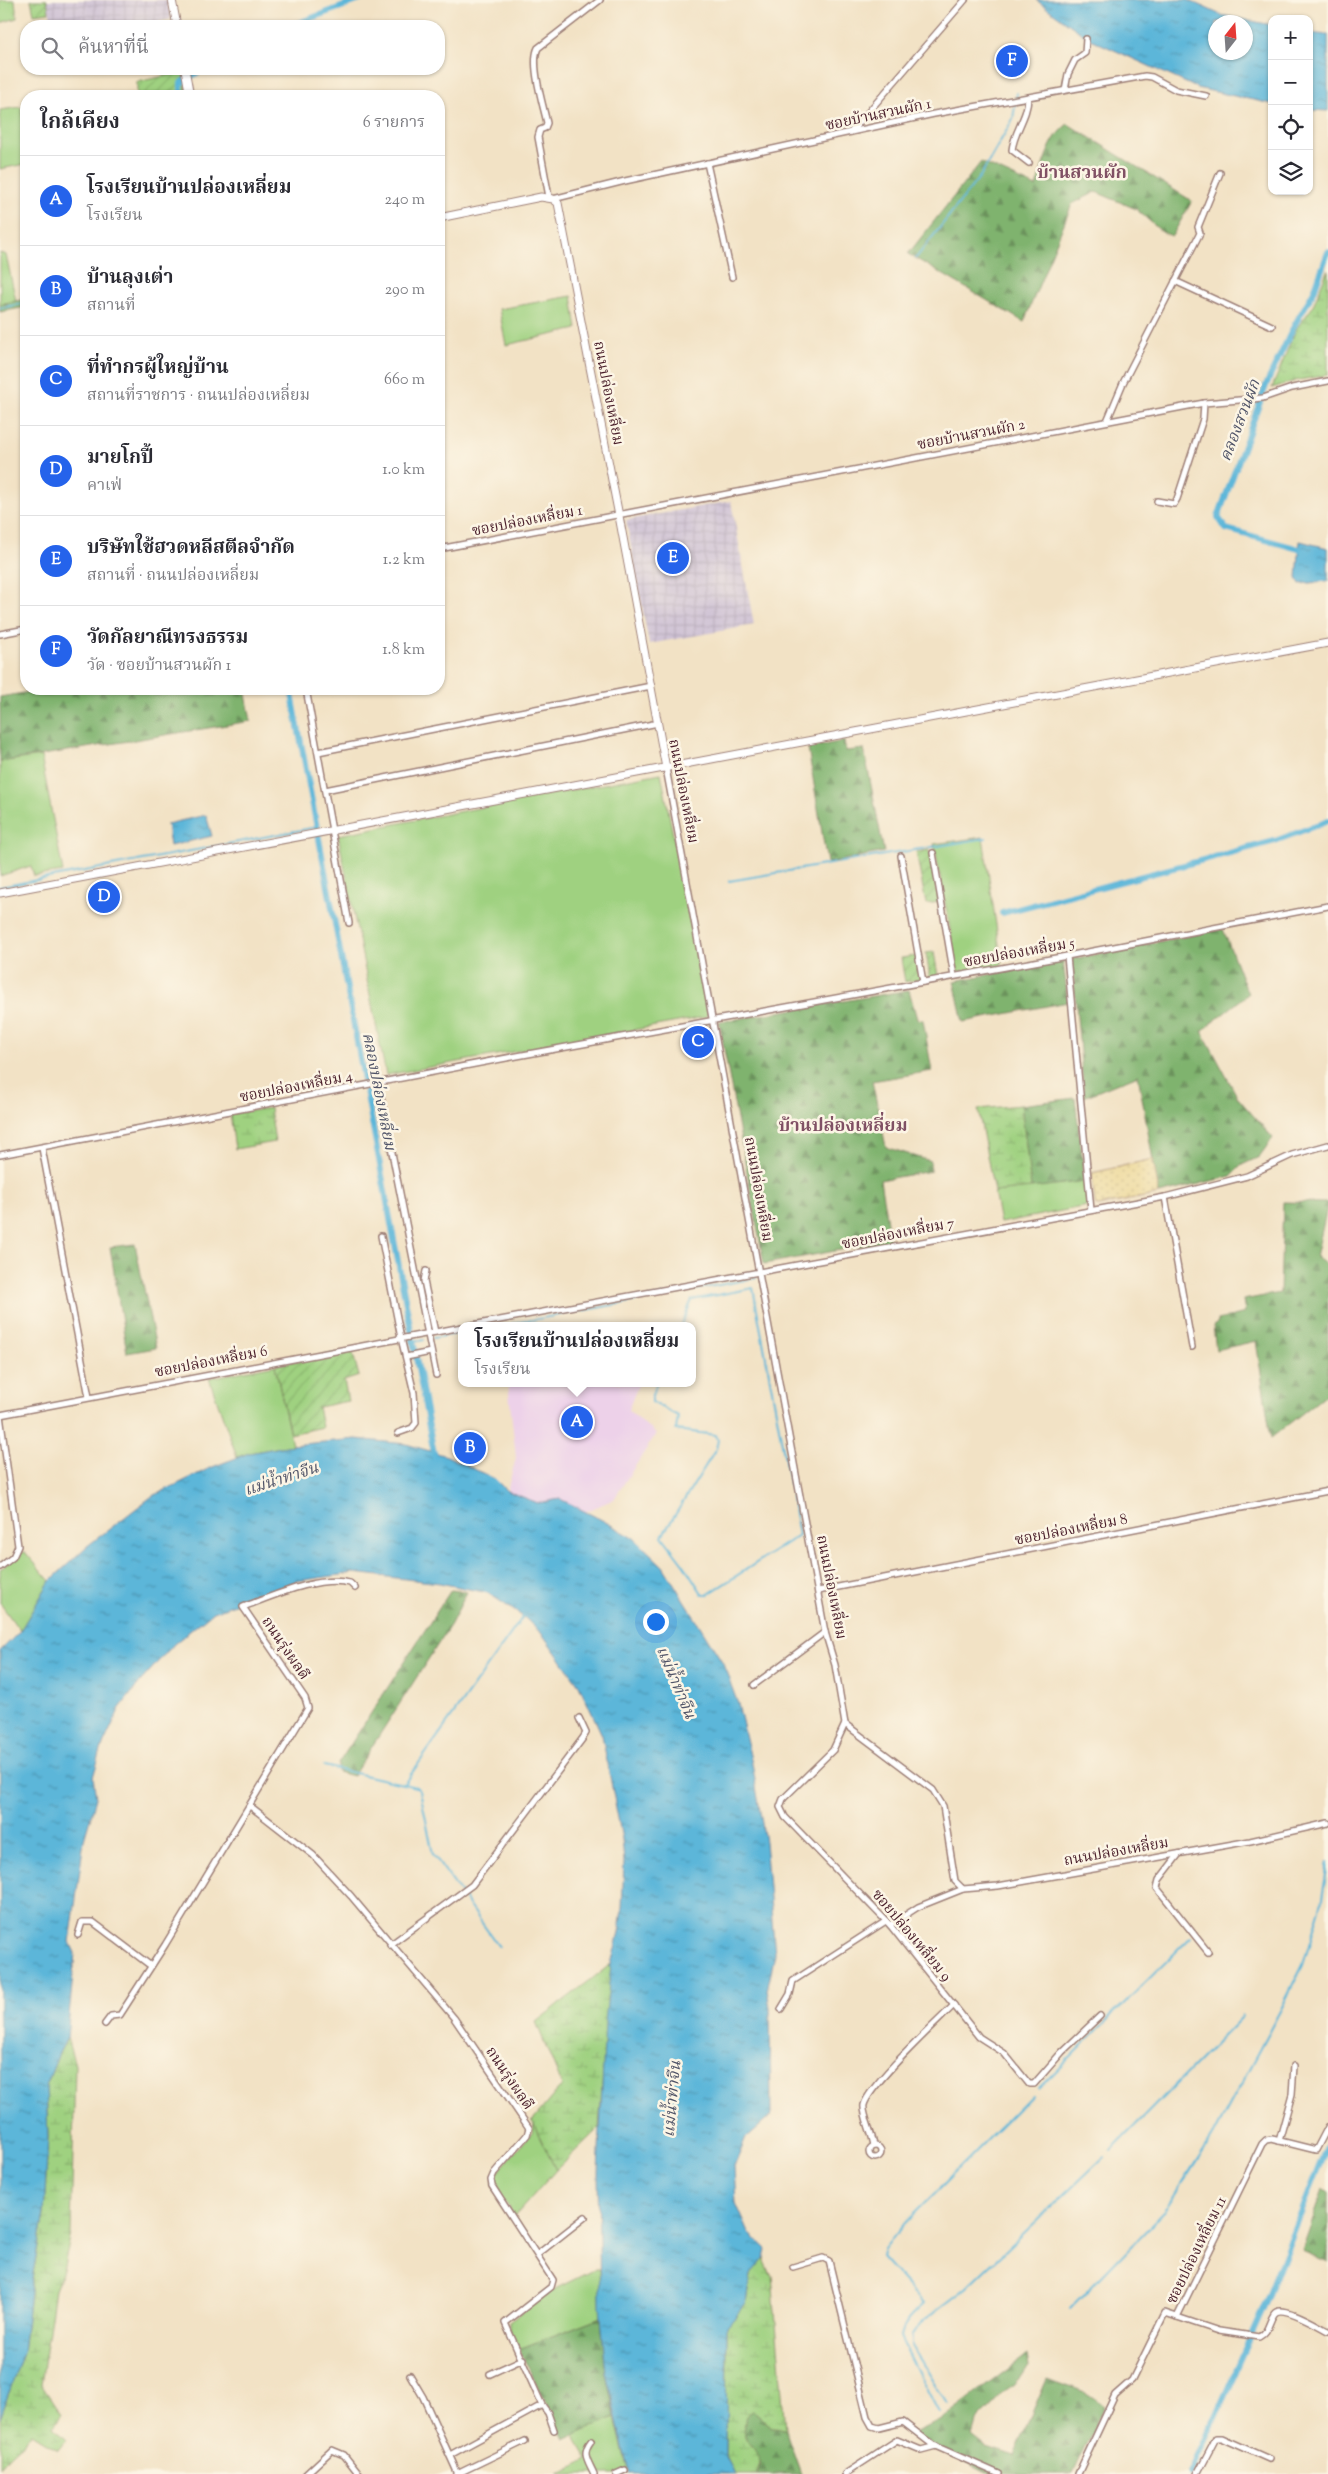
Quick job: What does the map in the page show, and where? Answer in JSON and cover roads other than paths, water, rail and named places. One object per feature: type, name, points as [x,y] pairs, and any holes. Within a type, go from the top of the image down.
[{"type":"street","points":[[172,0],[176,20]]},
{"type":"street","points":[[445,217],[551,198],[538,137],[540,130],[545,128],[547,123],[534,57],[535,52],[600,0]]},
{"type":"street","points":[[850,132],[965,0]]},
{"type":"street","points":[[1065,90],[1066,78],[1070,69],[1075,60],[1085,53],[1086,39]]},
{"type":"street","points":[[186,75],[189,90]]},
{"type":"street","name":"ซอยบ้านสวนผัก 1","points":[[551,198],[850,132],[1145,76],[1152,77],[1176,90],[1206,96]]},
{"type":"street","points":[[1026,98],[1026,115],[1012,150],[1029,163]]},
{"type":"street","points":[[707,163],[732,277]]},
{"type":"street","points":[[1107,421],[1123,383],[1200,233],[1198,227],[1220,173]]},
{"type":"street","name":"ถนนปล่องเหลี่ยม","points":[[551,198],[559,208],[620,516],[714,1019],[825,1632],[838,1682],[845,1724]]},
{"type":"street","points":[[1175,281],[1272,326]]},
{"type":"street","name":"ซอยบ้านสวนผัก 2","points":[[620,516],[1204,403],[1257,397],[1263,398],[1301,386],[1328,381]]},
{"type":"street","points":[[1157,501],[1174,504],[1177,499],[1204,419],[1204,403]]},
{"type":"street","name":"ซอยปล่องเหลี่ยม 1","points":[[445,548],[620,516]]},
{"type":"street","points":[[0,634],[20,630]]},
{"type":"street","points":[[0,893],[314,836],[1328,643]]},
{"type":"street","points":[[318,752],[651,686]]},
{"type":"street","points":[[307,695],[334,832],[349,924]]},
{"type":"street","points":[[325,790],[658,724]]},
{"type":"street","points":[[933,853],[954,976]]},
{"type":"street","points":[[901,856],[923,982]]},
{"type":"street","name":"ซอยปล่องเหลี่ยม 5","points":[[714,1019],[1067,956],[1328,906]]},
{"type":"street","points":[[1067,956],[1092,1210]]},
{"type":"street","name":"ซอยปล่องเหลี่ยม 4","points":[[0,1155],[714,1019]]},
{"type":"street","points":[[378,1082],[424,1334],[431,1352],[436,1375]]},
{"type":"street","name":"ซอยปล่องเหลี่ยม 7","points":[[489,1322],[1165,1197],[1247,1176],[1292,1155],[1328,1145]]},
{"type":"street","points":[[42,1148],[89,1397]]},
{"type":"street","points":[[1165,1197],[1192,1347]]},
{"type":"street","points":[[381,1236],[403,1338],[409,1357],[414,1393],[416,1422],[412,1428],[398,1432]]},
{"type":"street","points":[[426,1271],[424,1281],[435,1332]]},
{"type":"street","points":[[424,1334],[458,1328]]},
{"type":"street","name":"ซอยปล่องเหลี่ยม 6","points":[[0,1415],[424,1334]]},
{"type":"street","points":[[409,1357],[431,1352]]},
{"type":"street","points":[[0,1415],[18,1546],[14,1557],[0,1568]]},
{"type":"street","name":"ซอยปล่องเหลี่ยม 8","points":[[818,1591],[1328,1491]]},
{"type":"street","name":"ถนนรุ่งผลดี","points":[[105,2024],[111,2016],[120,2014],[151,1966],[308,1708],[305,1698],[243,1606],[282,1592],[328,1582],[350,1583],[355,1588]]},
{"type":"street","points":[[754,1685],[825,1632]]},
{"type":"street","points":[[390,1945],[472,1885],[583,1738],[586,1733],[578,1718]]},
{"type":"street","points":[[845,1724],[933,1790],[943,1806],[956,1880],[963,1889]]},
{"type":"street","name":"ซอยปล่องเหลี่ยม 9","points":[[845,1724],[833,1750],[783,1799],[781,1810],[785,1817],[888,1923],[979,2037],[1004,2053],[1030,2085],[1034,2084],[1062,2052],[1100,2016]]},
{"type":"street","name":"ถนนรุ่งผลดี","points":[[250,1806],[313,1855],[454,2018],[529,2128],[527,2136],[494,2173],[491,2180],[492,2186],[551,2275],[552,2285],[505,2322],[542,2404],[548,2413],[554,2430]]},
{"type":"street","name":"ถนนปล่องเหลี่ยม","points":[[781,2010],[790,1994],[794,1981],[888,1923],[918,1907],[963,1889],[998,1886],[1250,1841],[1328,1823]]},
{"type":"street","points":[[1178,1854],[1159,1880],[1157,1888],[1208,1952]]},
{"type":"street","points":[[78,1935],[82,1922],[92,1922],[151,1966]]},
{"type":"street","points":[[874,2146],[864,2110],[868,2098],[878,2083],[954,2005]]},
{"type":"street","points":[[1294,2066],[1292,2094],[1279,2141],[1316,2150],[1328,2127]]},
{"type":"street","name":"ซอยปล่องเหลี่ยม 11","points":[[1078,2474],[1115,2395],[1132,2380],[1165,2313],[1177,2317],[1262,2144],[1266,2140],[1279,2141]]},
{"type":"street","points":[[538,2254],[585,2216]]},
{"type":"street","points":[[793,2267],[823,2258],[829,2261],[870,2423],[877,2428],[903,2422],[936,2446],[999,2474]]},
{"type":"street","points":[[1177,2317],[1218,2331],[1259,2337],[1267,2331],[1274,2312],[1279,2310],[1288,2311],[1328,2331]]},
{"type":"street","points":[[490,2374],[523,2359]]},
{"type":"street","points":[[410,2375],[423,2397],[458,2474],[525,2441]]},
{"type":"street","points":[[450,2455],[542,2404]]},
{"type":"street","points":[[1197,2474],[1216,2438],[1222,2438],[1270,2459]]},
{"type":"street","points":[[844,2474],[897,2440],[921,2450],[936,2446]]},
{"type":"street","points":[[591,2441],[585,2448],[585,2453],[594,2474]]},
{"type":"street","points":[[306,2474],[329,2452],[336,2450],[344,2455],[359,2474]]},
{"type":"street","points":[[616,2474],[625,2470]]},
{"type":"water","points":[[1036,0],[1188,0],[1221,15],[1208,15],[1208,60],[1253,60],[1253,21],[1268,24],[1268,103],[1197,88],[1088,38]]},
{"type":"water","points":[[1313,33],[1328,35],[1328,111],[1313,110]]},
{"type":"water","points":[[1300,541],[1328,548],[1328,581],[1300,584],[1297,578]]},
{"type":"water","points":[[206,815],[212,836],[170,846],[167,824]]},
{"type":"water","name":"แม่น้ำท่าจีน","points":[[356,1439],[406,1444],[447,1456],[495,1479],[507,1491],[538,1503],[560,1499],[634,1538],[663,1566],[723,1663],[738,1704],[753,1768],[765,1842],[775,1954],[767,1990],[770,2008],[771,2116],[746,2138],[734,2167],[736,2203],[749,2233],[766,2249],[764,2258],[750,2275],[746,2303],[727,2326],[726,2457],[735,2474],[629,2474],[606,2373],[600,2307],[598,2172],[605,2022],[611,1964],[619,1933],[622,1908],[624,1862],[622,1839],[602,1735],[579,1685],[543,1635],[525,1618],[488,1593],[440,1583],[354,1573],[297,1581],[213,1612],[174,1644],[140,1682],[120,1708],[102,1747],[93,1777],[96,1798],[84,1840],[70,1942],[75,1953],[67,2038],[46,2086],[48,2137],[44,2214],[31,2284],[23,2352],[0,2419],[0,1651],[20,1631],[50,1581],[86,1547],[151,1497],[210,1468],[249,1453],[292,1445]]},
{"type":"waterway","points":[[306,20],[360,0]]},
{"type":"waterway","points":[[181,90],[181,83],[194,75]]},
{"type":"waterway","points":[[916,258],[981,175],[1013,119],[1017,93]]},
{"type":"waterway","name":"คลองสวนผัก","points":[[1299,549],[1226,529],[1218,517],[1267,383],[1294,326],[1314,291],[1328,252]]},
{"type":"waterway","points":[[0,308],[20,304]]},
{"type":"waterway","name":"คลองปล่องเหลี่ยม","points":[[292,695],[435,1459]]},
{"type":"waterway","points":[[1002,913],[1275,841],[1328,821]]},
{"type":"waterway","points":[[0,887],[317,827]]},
{"type":"waterway","points":[[729,881],[986,838]]},
{"type":"waterway","points":[[677,1293],[756,1278]]},
{"type":"waterway","points":[[655,1387],[652,1395],[652,1402],[678,1416],[676,1430],[716,1435],[718,1440],[716,1449],[662,1536],[684,1565],[703,1595],[707,1595],[799,1535],[753,1288],[692,1300],[683,1322]]},
{"type":"waterway","points":[[522,1322],[667,1295]]},
{"type":"waterway","points":[[433,1338],[458,1334]]},
{"type":"waterway","points":[[413,1342],[424,1340]]},
{"type":"waterway","points":[[404,1784],[524,1615]]},
{"type":"waterway","points":[[324,1766],[416,1787],[420,1791],[433,1854],[499,1947]]},
{"type":"waterway","points":[[1070,2309],[1165,2211],[1213,2136],[1303,1965],[1321,1905],[1328,1862]]},
{"type":"waterway","points":[[1039,2088],[1191,1937]]},
{"type":"waterway","points":[[1111,2150],[1243,2016]]},
{"type":"waterway","points":[[939,2413],[900,2337],[906,2323],[924,2304],[882,2257],[884,2249],[904,2224],[1032,2095]]},
{"type":"waterway","points":[[1190,2474],[1264,2307],[1328,2145]]},
{"type":"waterway","points":[[947,2404],[912,2346],[912,2335],[923,2321],[965,2289],[1104,2157]]},
{"type":"place","name":"วัดกัลยาณีทรงธรรม","points":[[1012,61]]},
{"type":"place","name":"บริษัทใช้ฮวดหลีสตีลจำกัด","points":[[673,558]]},
{"type":"place","name":"มายโกปี้","points":[[104,897]]},
{"type":"place","name":"ที่ทำกรผู้ใหญ่บ้าน","points":[[698,1042]]},
{"type":"place","name":"โรงเรียนบ้านปล่องเหลี่ยม","points":[[577,1422]]},
{"type":"place","name":"บ้านลุงเต่า","points":[[470,1448]]},
{"type":"district","name":"บ้านสวนผัก","points":[[1082,172]]},
{"type":"district","name":"บ้านปล่องเหลี่ยม","points":[[843,1125]]}]
